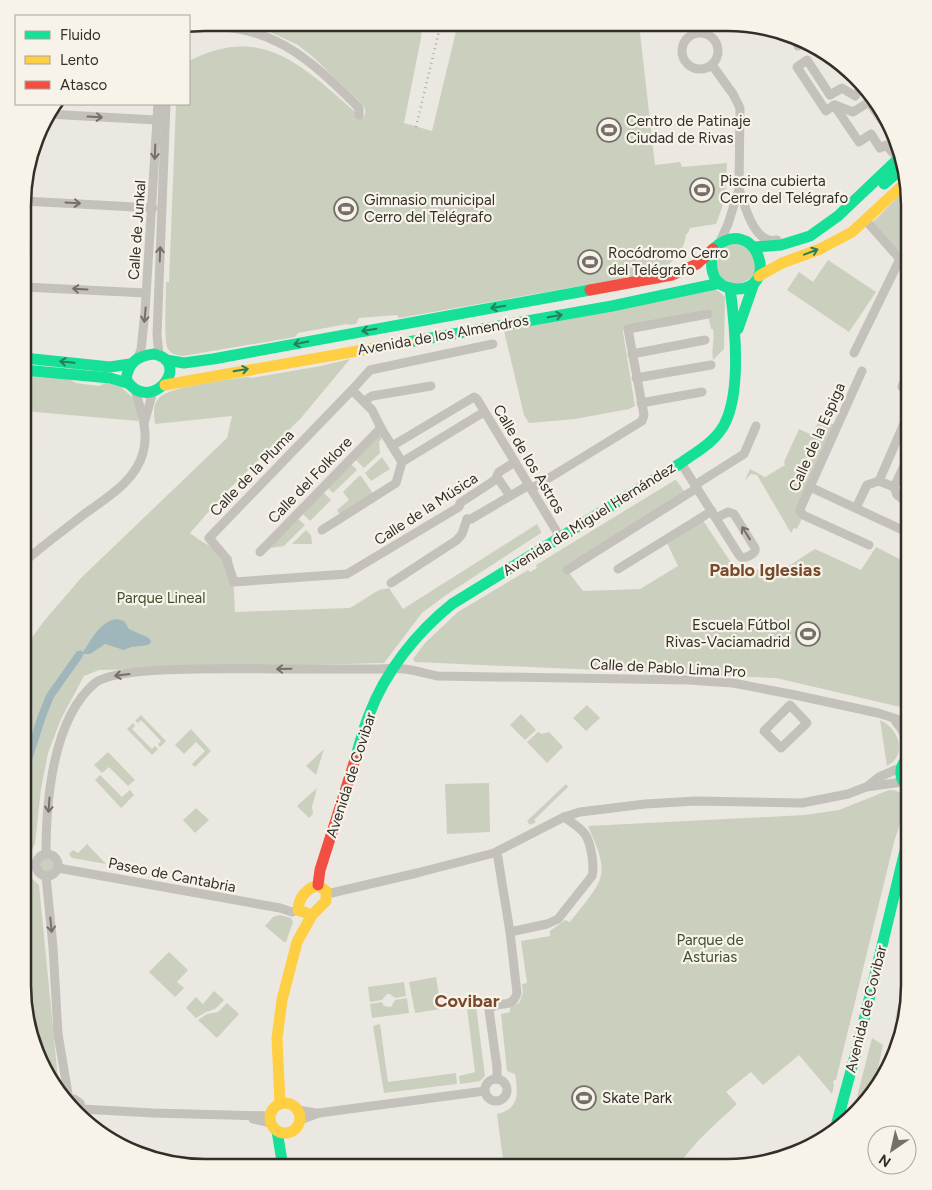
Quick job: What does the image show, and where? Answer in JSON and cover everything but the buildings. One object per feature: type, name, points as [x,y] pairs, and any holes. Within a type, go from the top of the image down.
[{"type":"main road","points":[[810,236],[838,216],[895,162]]},
{"type":"main road","points":[[755,247],[781,245],[830,230],[897,172]]},
{"type":"main road","points":[[839,239],[899,181]]},
{"type":"main road","points":[[756,280],[760,260],[755,247],[746,240],[736,238],[728,239],[716,247],[712,269],[714,277],[725,286],[742,289],[756,280],[782,263],[820,249],[852,232],[900,188]]},
{"type":"main road","name":"Avenida de los Almendros","points":[[163,358],[174,363],[213,359],[672,276],[692,268],[716,247]]},
{"type":"main road","name":"Avenida de Miguel Hernández","points":[[734,344],[740,319],[756,280]]},
{"type":"main road","name":"Avenida de los Almendros","points":[[166,385],[192,378],[725,286]]},
{"type":"main road","name":"Avenida de Miguel Hernández","points":[[394,669],[419,633],[452,604],[681,463],[707,444],[725,424],[731,404],[734,344],[733,309],[725,286]]},
{"type":"main road","points":[[31,359],[110,367],[134,360],[163,358],[171,372],[166,385],[153,391],[142,392],[110,378],[31,371]]},
{"type":"main road","points":[[131,386],[126,374],[134,360]]},
{"type":"main road","name":"Avenida de Covibar","points":[[318,885],[320,870],[369,714],[383,684],[394,669]]},
{"type":"main road","name":"Avenida de Covibar","points":[[838,1119],[858,1045],[900,871]]},
{"type":"main road","points":[[283,1104],[278,1084],[278,1018],[297,942],[301,897],[311,887],[321,886],[327,894],[325,904],[312,915],[297,942]]},
{"type":"main road","points":[[299,908],[312,915]]},
{"type":"main road","points":[[273,1123],[284,1133],[291,1132],[297,1127],[299,1115],[293,1105],[283,1104],[272,1111],[273,1123],[281,1158]]},
{"type":"main road","points":[[284,1158],[291,1132]]},
{"type":"street","points":[[695,31],[685,41],[682,52],[691,67],[696,69],[707,68],[712,65],[718,56],[717,45],[710,36],[703,31]]},
{"type":"street","points":[[251,32],[261,34],[280,43],[306,58],[328,76],[359,108],[359,115]]},
{"type":"street","points":[[859,91],[855,96],[842,88],[830,95],[807,60],[797,67],[826,111],[834,105],[859,142],[871,134],[880,148],[886,145],[892,152]]},
{"type":"street","points":[[712,65],[734,94],[740,108],[740,189],[752,222],[759,235],[766,240],[773,241],[827,224]]},
{"type":"street","points":[[800,65],[823,100],[851,112]]},
{"type":"street","points":[[842,117],[853,112],[866,101]]},
{"type":"street","name":"Calle de Junkal","points":[[134,360],[143,334],[153,208],[158,105]]},
{"type":"street","name":"Calle de Junkal","points":[[163,358],[157,335],[166,105]]},
{"type":"street","points":[[57,115],[156,120]]},
{"type":"street","points":[[716,247],[728,224],[740,189]]},
{"type":"street","points":[[743,199],[742,208],[755,247]]},
{"type":"street","points":[[31,201],[153,208]]},
{"type":"street","points":[[854,353],[900,259],[869,224]]},
{"type":"street","points":[[31,287],[146,293]]},
{"type":"street","points":[[467,519],[471,519],[510,496],[530,487],[642,421],[644,415],[628,330],[630,328],[708,314]]},
{"type":"street","points":[[632,354],[705,340]]},
{"type":"street","points":[[402,462],[380,428],[372,410],[352,390],[370,370],[493,344]]},
{"type":"street","points":[[636,378],[711,364]]},
{"type":"street","name":"Calle de la Espiga","points":[[862,371],[800,511],[869,545]]},
{"type":"street","points":[[131,386],[145,422]]},
{"type":"street","points":[[364,401],[372,396],[432,386]]},
{"type":"street","name":"Calle de la Pluma","points":[[347,574],[234,582],[226,558],[209,538],[352,390]]},
{"type":"street","points":[[31,557],[118,489],[134,472],[144,453],[145,422],[153,391]]},
{"type":"street","points":[[641,403],[702,392]]},
{"type":"street","name":"Calle de los Astros","points":[[392,446],[474,397],[477,399],[560,537]]},
{"type":"street","points":[[322,530],[396,482],[402,462],[484,412]]},
{"type":"street","points":[[567,570],[744,454],[756,426]]},
{"type":"street","name":"Calle del Folklore","points":[[260,552],[380,428]]},
{"type":"street","points":[[856,508],[867,485],[879,480],[901,431]]},
{"type":"street","name":"Calle de la Música","points":[[347,574],[459,507],[460,503],[497,477],[499,472],[515,462]]},
{"type":"street","points":[[618,569],[714,514],[728,512],[734,514],[755,548],[755,552],[746,558],[742,558],[739,555],[714,514],[681,463]]},
{"type":"street","points":[[901,473],[894,487],[897,495],[901,498]]},
{"type":"street","points":[[497,477],[510,496]]},
{"type":"street","points":[[879,480],[894,487]]},
{"type":"street","points":[[810,487],[901,529]]},
{"type":"street","points":[[459,507],[467,519]]},
{"type":"street","points":[[391,582],[457,540],[462,534],[467,519]]},
{"type":"street","name":"Calle de Pablo Lima Pro","points":[[46,854],[50,787],[57,752],[74,709],[97,682],[103,678],[158,670],[333,668],[410,670],[438,676],[688,680],[733,683],[810,698],[894,718]]},
{"type":"street","points":[[790,705],[807,723],[781,748],[764,730],[790,705]]},
{"type":"street","points":[[894,718],[900,720]]},
{"type":"street","points":[[894,718],[900,727]]},
{"type":"street","points":[[866,787],[900,764]]},
{"type":"street","points":[[327,894],[497,852],[564,817],[580,812],[645,804],[719,801],[802,803],[848,794],[866,787],[894,782],[900,784]]},
{"type":"street","points":[[510,932],[547,924],[558,919],[592,876],[594,868],[590,839],[585,832],[564,817]]},
{"type":"street","points":[[497,852],[510,932],[517,993],[515,999],[510,1003],[493,1006],[489,1010],[497,1079]]},
{"type":"street","points":[[46,854],[56,858],[58,868],[54,874],[46,876],[42,875],[36,868],[38,859],[46,854]]},
{"type":"street","name":"Paseo de Cantabria","points":[[58,868],[280,908],[299,908]]},
{"type":"street","points":[[46,876],[53,947],[58,1034],[68,1092]]},
{"type":"street","points":[[497,1079],[506,1084],[508,1092],[504,1098],[494,1101],[488,1097],[485,1091],[490,1081],[497,1079]]},
{"type":"street","points":[[299,1115],[485,1091]]},
{"type":"street","points":[[86,1111],[241,1116],[273,1123]]},
{"type":"green space","points":[[640,31],[655,165],[680,162],[682,167],[727,163],[725,199],[716,224],[690,228],[686,234],[683,248],[676,258],[654,273],[399,318],[397,315],[359,318],[356,324],[298,333],[295,337],[183,356],[174,354],[168,349],[166,343],[166,282],[169,282],[176,105],[190,105],[190,61],[216,50],[240,46],[263,49],[283,57],[303,69],[361,117],[364,117],[365,110],[363,105],[298,45],[270,32],[421,32],[404,123],[432,131],[456,32]]},
{"type":"green space","points":[[900,195],[901,253],[872,223]]},
{"type":"green space","points":[[735,243],[749,247],[757,266],[750,278],[740,283],[731,283],[724,280],[719,274],[715,260],[718,253],[724,247]]},
{"type":"green space","points":[[828,260],[876,292],[849,332],[787,290],[799,272],[813,282]]},
{"type":"green space","points":[[714,289],[725,297],[724,349],[713,360],[714,337],[707,311],[624,327],[623,332],[635,406],[629,409],[575,419],[529,423],[524,415],[504,331]]},
{"type":"green space","name":"Parque Lineal","points":[[350,359],[301,418],[226,492],[190,533],[232,557],[235,612],[350,608],[379,590],[389,588],[403,609],[537,524],[541,533],[446,595],[422,613],[384,663],[99,670],[84,676],[61,719],[48,753],[41,789],[35,844],[31,852],[31,639],[81,578],[227,438],[232,416],[155,424],[154,407],[157,401],[165,394],[175,390],[200,384],[251,378]]},
{"type":"green space","points":[[31,375],[67,378],[76,383],[99,386],[106,383],[121,387],[133,398],[138,412],[138,421],[31,412]]},
{"type":"green space","points":[[820,419],[835,425],[802,518],[797,529],[794,528],[791,533],[757,475],[751,474],[745,480],[750,469],[765,477],[785,465],[784,462],[799,429],[812,435]]},
{"type":"green space","points":[[379,433],[383,437],[379,442],[380,453],[364,468],[354,458]]},
{"type":"green space","points":[[382,457],[390,469],[371,481],[365,473]]},
{"type":"green space","points":[[350,463],[357,470],[333,493],[327,487]]},
{"type":"green space","points":[[361,476],[374,495],[341,516],[337,510],[349,500],[343,492]]},
{"type":"green space","points":[[675,480],[686,494],[566,569],[583,591],[640,589],[678,566],[667,543],[702,519],[736,570],[784,569],[815,549],[861,570],[876,547],[901,560],[900,707],[776,678],[415,662],[413,659],[425,643],[458,612],[528,570],[530,572],[537,568],[536,565]]},
{"type":"green space","points":[[322,491],[331,500],[310,521],[301,512]]},
{"type":"green space","points":[[296,517],[305,525],[284,546],[264,549]]},
{"type":"green space","points":[[306,530],[311,535],[312,544],[292,544]]},
{"type":"green space","points":[[587,705],[600,718],[586,731],[573,718]]},
{"type":"green space","points":[[521,714],[536,730],[525,740],[510,725]]},
{"type":"green space","points":[[141,715],[166,741],[160,747],[158,744],[161,741],[141,720],[138,723],[135,721]]},
{"type":"green space","points":[[880,720],[892,729],[899,742],[899,749],[894,761],[887,766]]},
{"type":"green space","points":[[133,723],[135,726],[132,729],[152,749],[155,746],[158,749],[152,755],[127,729]]},
{"type":"green space","points":[[191,729],[211,751],[195,767],[192,764],[205,751],[196,742],[184,754],[175,745]]},
{"type":"green space","points":[[538,732],[542,734],[549,732],[563,747],[547,763],[527,742]]},
{"type":"green space","points":[[324,749],[316,775],[306,766]]},
{"type":"green space","points":[[108,752],[135,780],[128,786],[109,767],[102,773],[94,765]]},
{"type":"green space","points":[[100,775],[122,797],[130,790],[134,795],[121,808],[95,780]]},
{"type":"green space","points":[[489,783],[490,832],[447,834],[445,784]]},
{"type":"green space","points":[[566,784],[568,787],[534,820],[536,822],[530,825],[527,821]]},
{"type":"green space","points":[[317,788],[312,807],[313,814],[309,818],[297,806]]},
{"type":"green space","name":"Parque de Asturias","points":[[889,790],[897,791],[900,794],[900,824],[894,842],[832,1094],[799,1055],[763,1085],[751,1072],[726,1092],[737,1104],[713,1126],[684,1158],[503,1158],[497,1114],[504,1112],[514,1104],[517,1088],[515,1074],[507,1071],[501,1014],[510,1012],[510,1007],[519,1003],[523,993],[522,984],[527,983],[521,941],[550,936],[550,931],[565,920],[570,922],[598,884],[602,866],[588,826],[805,815],[839,810]]},
{"type":"green space","points":[[196,808],[209,820],[195,833],[183,820]]},
{"type":"green space","points":[[87,844],[106,864],[72,858],[69,854],[73,850],[78,853]]},
{"type":"green space","points":[[44,858],[50,858],[54,865],[50,872],[44,872],[40,868],[40,862]]},
{"type":"green space","name":"Parque Lineal","points":[[31,878],[39,885],[58,1076],[44,1051],[37,1030],[33,1008],[31,985]]},
{"type":"green space","points":[[280,915],[291,918],[293,922],[286,942],[265,926],[273,917]]},
{"type":"green space","points":[[169,952],[188,970],[177,982],[184,988],[175,997],[149,972]]},
{"type":"green space","points":[[436,977],[441,1009],[415,1013],[409,982]]},
{"type":"green space","points":[[404,982],[406,996],[395,998],[387,994],[382,1000],[370,1002],[368,987]]},
{"type":"green space","points":[[214,991],[224,1000],[215,1009],[196,1018],[186,1008],[196,997],[203,1004]]},
{"type":"green space","points":[[407,998],[409,1013],[372,1018],[370,1004],[382,1002],[384,1006],[391,1007],[395,1000]]},
{"type":"green space","points":[[900,1000],[897,1019],[895,1019]]},
{"type":"green space","points":[[227,1003],[239,1014],[217,1038],[198,1020],[207,1014],[218,1012]]},
{"type":"green space","points":[[476,1006],[485,1076],[480,1081],[460,1084],[459,1076],[475,1072],[467,1008]]},
{"type":"green space","points":[[380,1024],[388,1082],[456,1073],[457,1084],[384,1093],[373,1026]]},
{"type":"green space","points":[[872,1038],[883,1045],[878,1071],[856,1102]]},
{"type":"water","points":[[111,620],[124,621],[129,629],[149,638],[150,644],[124,650],[105,644],[90,654],[81,656],[78,654],[80,650],[83,652],[101,627]]},
{"type":"waterway","points":[[31,750],[50,696],[79,655]]},
{"type":"railway","points":[[416,127],[439,32]]},
{"type":"traffic: fast","points":[[755,247],[781,245],[810,236],[838,216],[895,162]]},
{"type":"traffic: fast","points":[[884,184],[897,172]]},
{"type":"traffic: fast","points":[[713,249],[728,240],[741,239],[751,245],[758,255],[760,266],[758,277],[751,286],[737,289],[722,285],[717,281],[712,270],[713,250]]},
{"type":"traffic: fast","points":[[408,342],[612,306],[720,283]]},
{"type":"traffic: fast","points":[[738,329],[754,283]]},
{"type":"traffic: fast","points":[[355,760],[367,721],[384,684],[403,654],[439,615],[452,604],[681,463],[716,437],[730,411],[735,377],[734,320],[730,288]]},
{"type":"traffic: fast","points":[[166,360],[184,363],[213,359],[590,290]]},
{"type":"traffic: fast","points":[[154,354],[165,359],[170,367],[169,376],[164,384],[156,390],[146,392],[135,389],[126,379],[129,368],[138,358],[154,354]]},
{"type":"traffic: fast","points":[[31,359],[110,367],[130,364]]},
{"type":"traffic: fast","points":[[31,371],[110,378],[127,383]]},
{"type":"traffic: fast","points":[[838,1119],[858,1045],[900,871]]},
{"type":"traffic: fast","points":[[277,1131],[282,1158]]},
{"type":"traffic: slow","points":[[759,276],[782,263],[820,249],[852,232],[900,188]]},
{"type":"traffic: slow","points":[[165,385],[408,342]]},
{"type":"traffic: slow","points":[[280,1104],[277,1038],[282,1000],[297,942],[312,915],[326,901],[326,891],[318,885],[304,894],[299,905],[298,910],[312,915]]},
{"type":"traffic: slow","points":[[285,1103],[291,1104],[299,1112],[300,1118],[299,1124],[291,1132],[285,1133],[279,1132],[271,1124],[270,1118],[271,1112],[279,1104],[285,1103]]},
{"type":"traffic: jam","points":[[590,290],[672,275],[697,264],[713,249]]},
{"type":"traffic: jam","points":[[318,885],[320,870],[355,760]]},
{"type":"place","name":"Centro de Patinaje Ciudad de Rivas","points":[[609,130]]},
{"type":"place","name":"Piscina cubierta Cerro del Telégrafo","points":[[702,190]]},
{"type":"place","name":"Gimnasio municipal Cerro del Telégrafo","points":[[346,209]]},
{"type":"place","name":"Rocódromo Cerro del Telégrafo","points":[[590,262]]},
{"type":"place","name":"Escuela Fútbol Rivas-Vaciamadrid","points":[[808,634]]},
{"type":"place","name":"Skate Park","points":[[584,1098]]},
{"type":"district","name":"Pablo Iglesias","points":[[765,570]]},
{"type":"district","name":"Covibar","points":[[467,1001]]}]
